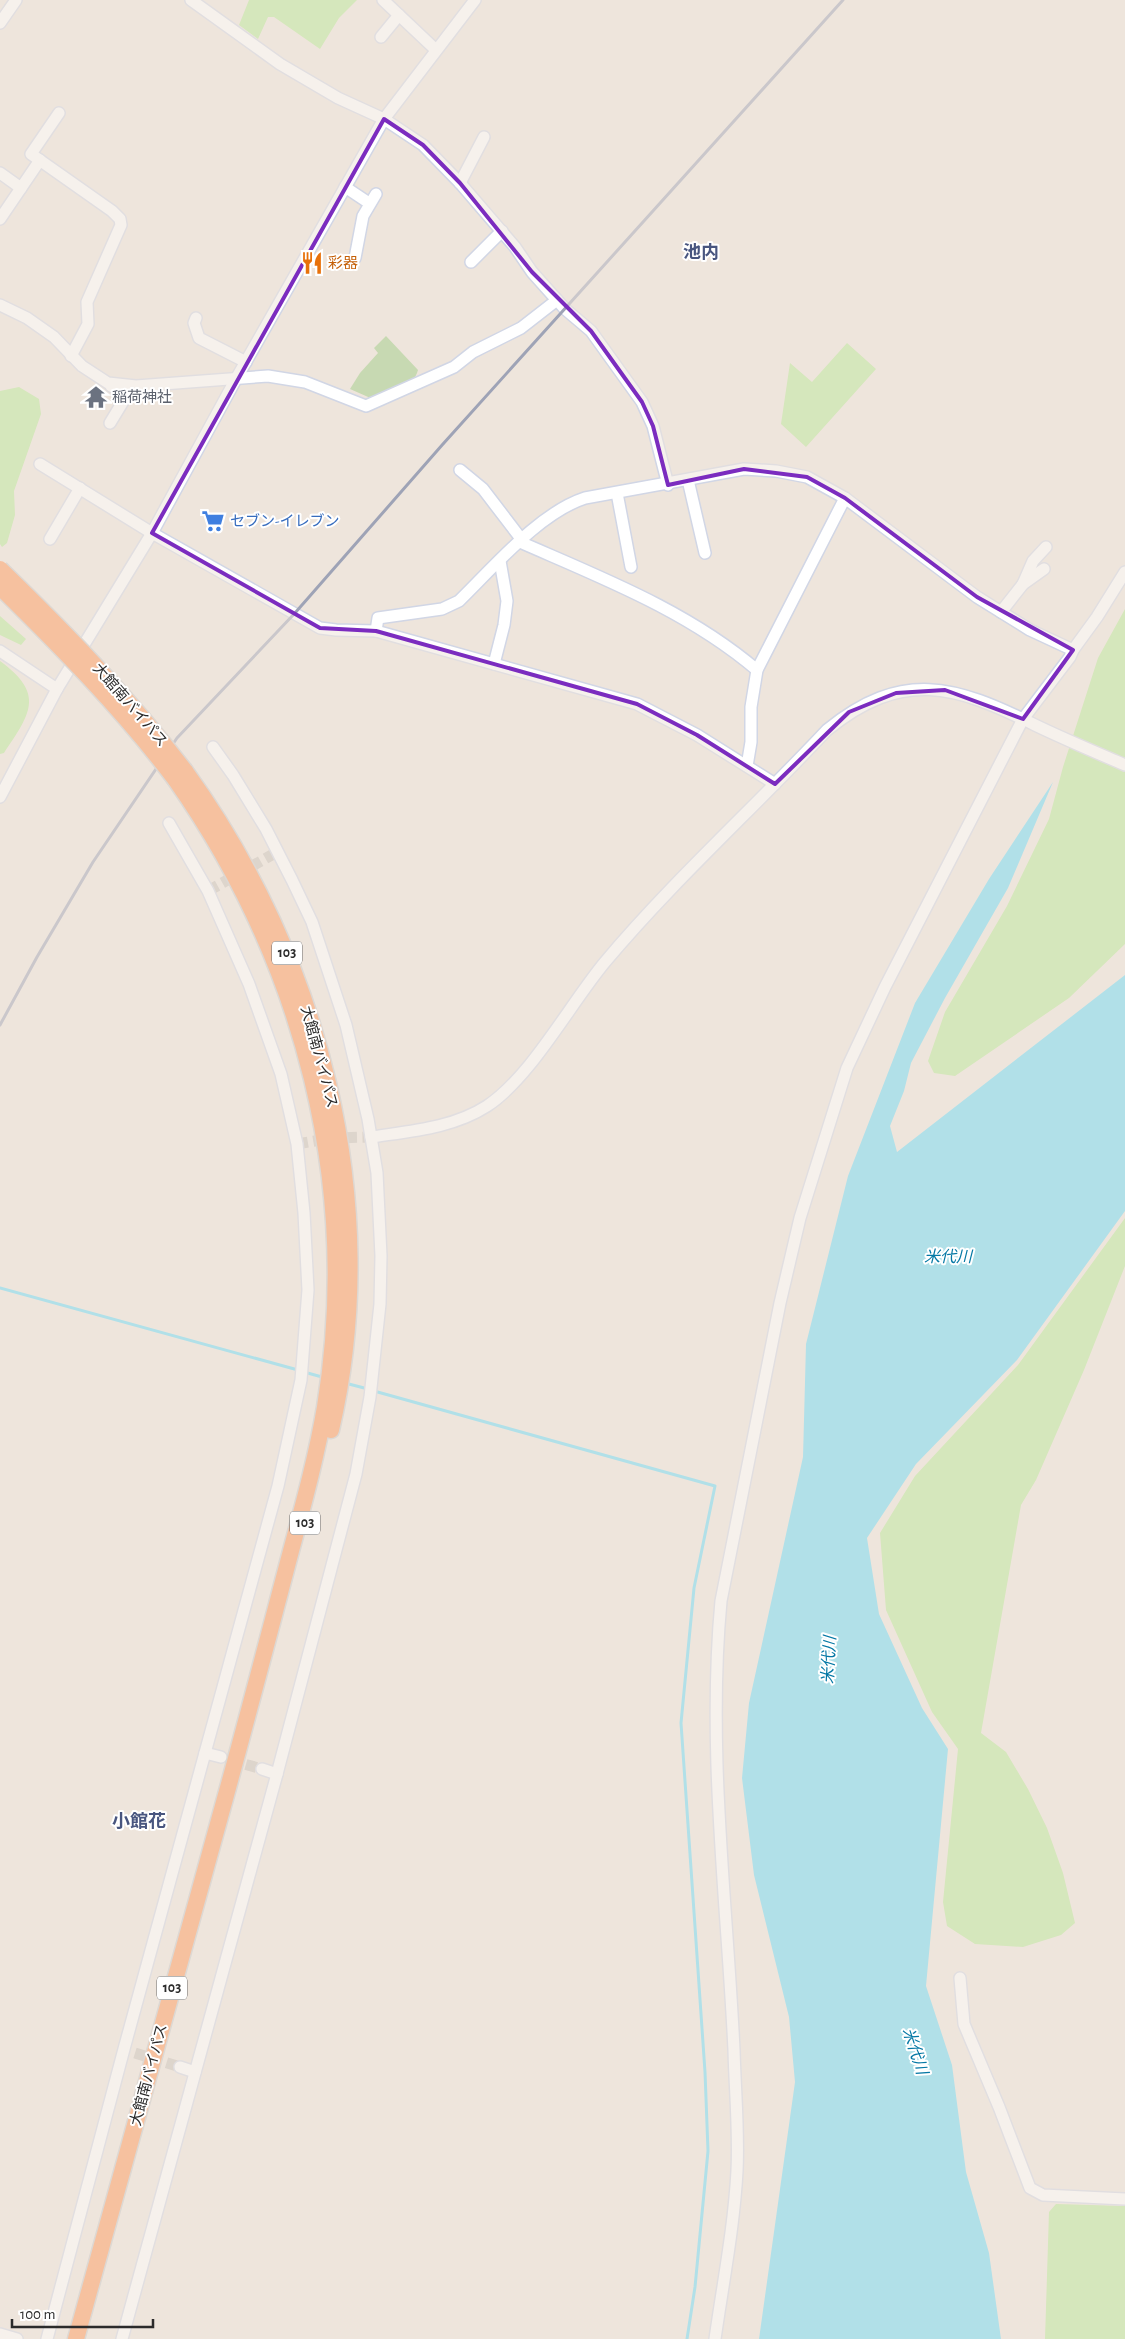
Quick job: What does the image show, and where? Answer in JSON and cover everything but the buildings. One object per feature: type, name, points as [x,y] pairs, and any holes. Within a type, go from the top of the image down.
[{"type":"highway","points":[[0,557],[110,675],[136,708]]},
{"type":"highway","name":"大館南バイパス","points":[[0,569],[80,648],[136,708],[180,775],[252,908],[286,988],[312,1073],[321,1113],[332,1202],[336,1285],[337,1361],[313,1496],[269,1637],[76,2339]]},
{"type":"highway","name":"大館南バイパス","points":[[0,587],[99,687],[180,775]]},
{"type":"highway","points":[[0,601],[99,687]]},
{"type":"street","points":[[0,22],[16,0]]},
{"type":"street","points":[[191,0],[280,64],[338,98],[384,119],[423,145],[460,182],[502,230],[532,272],[557,300],[591,331],[642,402],[654,426],[668,485]]},
{"type":"street","points":[[383,0],[436,50]]},
{"type":"street","points":[[0,797],[57,689],[152,532],[236,378],[384,119],[475,0]]},
{"type":"street","points":[[381,37],[399,15]]},
{"type":"street","points":[[59,113],[31,154],[112,212],[120,219],[121,224],[87,302],[88,324],[70,356]]},
{"type":"street","points":[[460,182],[484,137]]},
{"type":"street","points":[[2,212],[40,160]]},
{"type":"street","points":[[0,173],[21,188]]},
{"type":"street","points":[[345,187],[372,198],[363,216],[355,258]]},
{"type":"street","points":[[472,262],[502,230]]},
{"type":"street","points":[[108,383],[136,386],[268,376],[305,382],[366,406],[454,366],[473,352],[521,328],[557,300]]},
{"type":"street","points":[[0,305],[27,318],[54,337],[70,356],[88,371],[127,395],[110,422]]},
{"type":"street","points":[[196,318],[194,323],[198,338],[246,362]]},
{"type":"street","points":[[40,464],[152,532],[320,628],[376,632],[637,704],[697,735],[774,784]]},
{"type":"street","points":[[376,632],[378,618],[442,609],[459,601],[521,541],[548,517],[568,504],[744,469],[776,471],[807,477],[845,498],[977,597],[1030,630],[1073,650]]},
{"type":"street","points":[[460,470],[483,489],[521,541],[687,619],[731,648],[757,670]]},
{"type":"street","points":[[688,480],[706,554]]},
{"type":"street","points":[[50,539],[80,488]]},
{"type":"street","points":[[617,493],[631,567]]},
{"type":"street","points":[[747,766],[751,742],[751,707],[757,670],[845,498]]},
{"type":"street","points":[[1002,612],[1023,584],[1033,561],[1046,547]]},
{"type":"street","points":[[494,664],[504,626],[507,601],[500,561]]},
{"type":"street","points":[[1023,584],[1044,569]]},
{"type":"street","points":[[715,2339],[731,2235],[737,2170],[730,1968],[716,1724],[717,1651],[721,1601],[780,1303],[800,1218],[847,1068],[889,978],[1023,719],[1070,658],[1073,650],[1097,617],[1125,572]]},
{"type":"street","points":[[0,651],[57,689]]},
{"type":"street","points":[[371,1137],[441,1126],[488,1106],[509,1087],[534,1058],[580,992],[684,875],[827,730],[849,712],[875,699],[896,693],[945,690],[977,700],[1023,719],[1125,765]]},
{"type":"street","points":[[122,2339],[277,1774],[356,1474],[370,1396],[380,1304],[381,1256],[377,1181],[371,1137],[346,1025],[312,922],[266,829],[233,774],[213,747]]},
{"type":"street","points":[[0,772],[7,783]]},
{"type":"street","points":[[48,2339],[124,2049],[278,1486],[302,1372],[308,1290],[304,1214],[297,1144],[281,1074],[250,984],[208,891],[169,823]]},
{"type":"street","points":[[205,1753],[221,1757]]},
{"type":"street","points":[[262,1769],[277,1774]]},
{"type":"street","points":[[960,1978],[964,2024],[1030,2188],[1043,2195],[1125,2198]]},
{"type":"street","points":[[124,2049],[136,2053]]},
{"type":"street","points":[[180,2067],[195,2072]]},
{"type":"street","points":[[0,2334],[17,2339]]},
{"type":"highlighted area","points":[[384,119],[423,145],[460,183],[532,272],[591,331],[642,402],[653,426],[668,485],[744,469],[807,477],[845,498],[977,597],[1073,650],[1023,719],[945,690],[896,693],[849,712],[775,784],[697,735],[637,704],[376,631],[320,628],[152,533]]},
{"type":"green space","points":[[249,0],[357,0],[339,18],[320,49],[274,17],[268,17],[258,39],[239,25]]},
{"type":"green space","points":[[386,336],[418,370],[412,381],[394,392],[375,400],[350,389],[360,373],[378,353],[374,348]]},
{"type":"green space","points":[[847,343],[876,369],[806,447],[781,424],[790,363],[812,382]]},
{"type":"green space","points":[[19,387],[39,399],[41,414],[14,491],[15,515],[7,543],[2,547],[0,544],[0,391]]},
{"type":"green space","points":[[1125,609],[1125,944],[1069,998],[955,1076],[934,1073],[928,1061],[945,1012],[1007,906],[1049,819],[1063,767],[1098,658]]},
{"type":"green space","points":[[0,616],[26,639],[21,645],[0,635]]},
{"type":"green space","points":[[0,661],[23,684],[28,694],[29,704],[21,726],[4,753],[0,754]]},
{"type":"green space","points":[[1125,1218],[1125,1266],[1084,1370],[1036,1480],[1021,1505],[981,1733],[1006,1752],[1028,1789],[1047,1828],[1063,1873],[1075,1923],[1061,1935],[1023,1947],[975,1944],[947,1926],[943,1902],[958,1749],[932,1712],[886,1610],[880,1533],[915,1476],[1018,1365]]},
{"type":"green space","points":[[1056,2204],[1125,2206],[1125,2339],[1045,2339],[1049,2212]]},
{"type":"water","name":"米代川","points":[[1053,782],[1008,888],[945,998],[911,1063],[904,1091],[890,1126],[897,1152],[1125,975],[1125,1211],[1017,1360],[916,1464],[867,1538],[879,1614],[922,1708],[948,1749],[926,1986],[952,2065],[966,2172],[989,2253],[1001,2339],[759,2339],[795,2082],[789,2017],[754,1875],[742,1778],[749,1703],[803,1457],[806,1344],[848,1176],[915,1003],[989,879]]},
{"type":"waterway","points":[[0,1288],[298,1370]]},
{"type":"waterway","points":[[304,1372],[322,1377]]},
{"type":"waterway","points":[[345,1383],[368,1389]]},
{"type":"waterway","points":[[374,1391],[715,1486],[694,1588],[681,1723],[705,2072],[708,2151],[695,2287],[687,2339]]},
{"type":"tunnel","points":[[208,891],[277,852]]},
{"type":"tunnel","points":[[297,1144],[332,1138],[371,1137]]},
{"type":"tunnel","points":[[230,1760],[262,1769]]},
{"type":"tunnel","points":[[135,2053],[180,2067]]},
{"type":"railway","points":[[0,1025],[37,957],[93,862],[177,738],[295,613],[443,444],[843,0]]},
{"type":"place","name":"彩器","points":[[312,263]]},
{"type":"place","name":"稲荷神社","points":[[96,397]]},
{"type":"place","name":"セブン-イレブン","points":[[213,521]]},
{"type":"district","name":"池内","points":[[701,253]]},
{"type":"district","name":"小館花","points":[[139,1822]]}]
